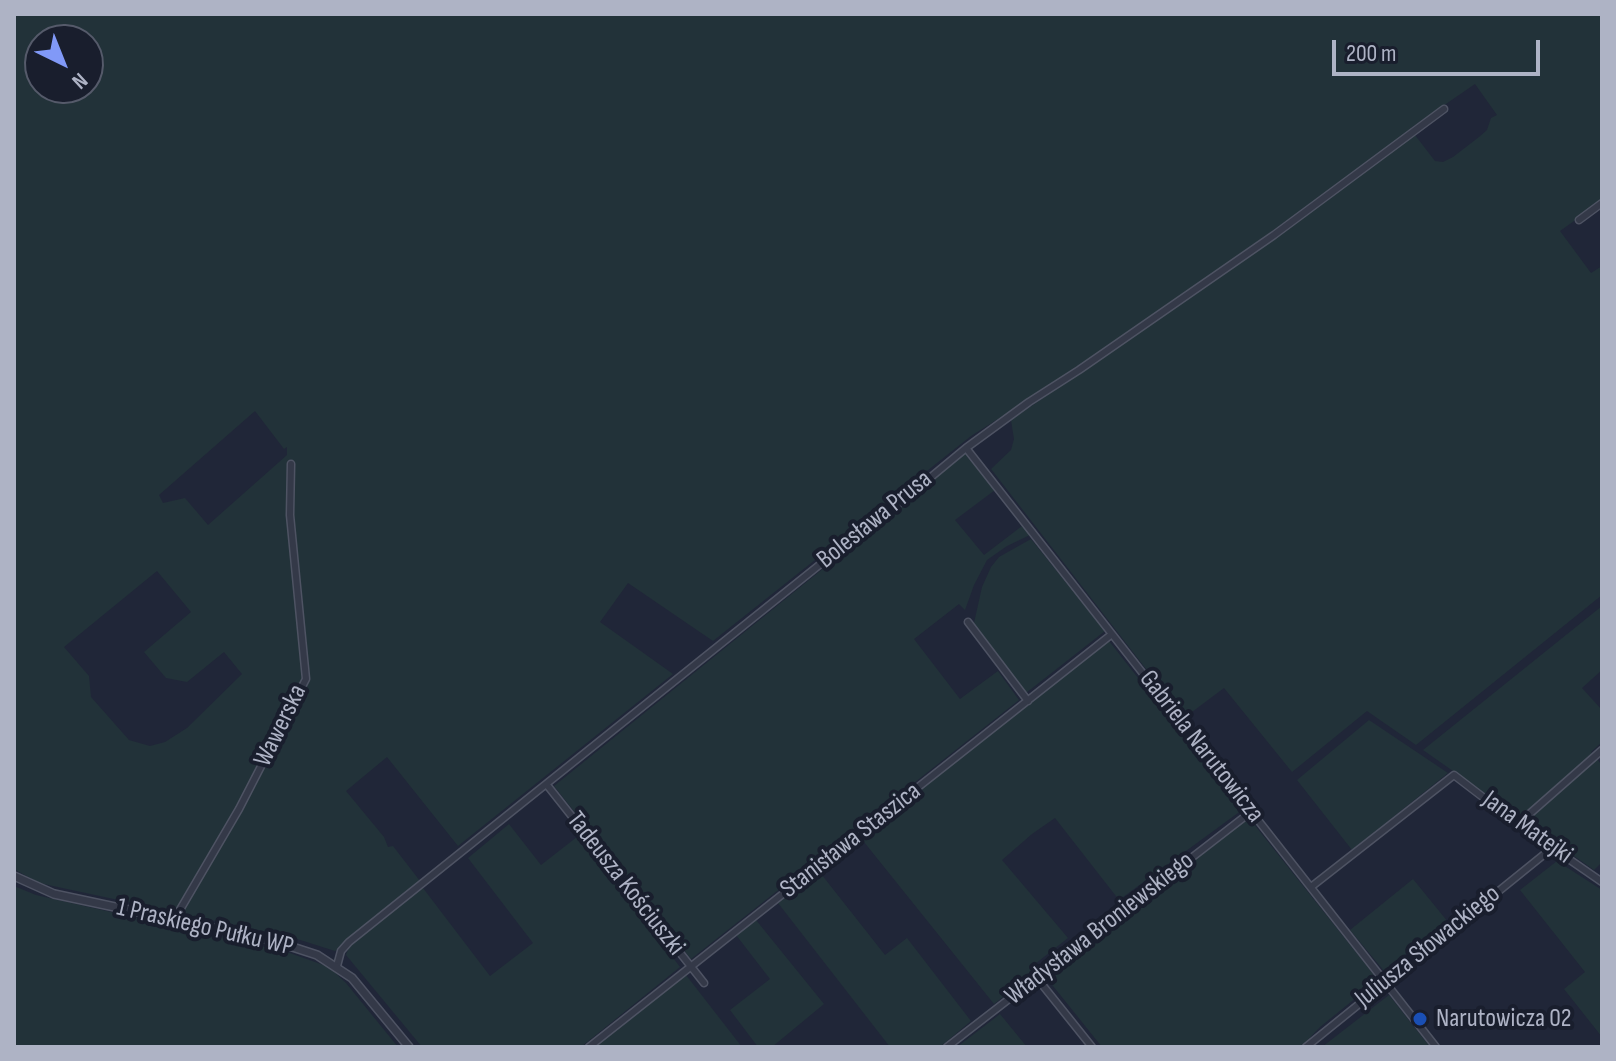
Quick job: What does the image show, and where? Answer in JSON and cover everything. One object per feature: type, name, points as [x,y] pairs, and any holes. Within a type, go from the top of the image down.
[{"type":"street","name":"Bolesława Prusa","points":[[337,966],[341,951],[349,942],[966,448],[1274,235],[1444,109]]},
{"type":"street","points":[[1579,220],[1602,203]]},
{"type":"street","name":"Gabriela Narutowicza","points":[[966,448],[1436,1047]]},
{"type":"street","name":"Wawerska","points":[[174,920],[239,809],[306,679],[290,515],[291,464]]},
{"type":"street","points":[[968,622],[1028,701]]},
{"type":"street","name":"Stanisława Staszica","points":[[589,1047],[1112,634]]},
{"type":"street","points":[[1518,824],[1602,750]]},
{"type":"street","name":"Jana Matejki","points":[[1311,887],[1452,775],[1602,882]]},
{"type":"street","name":"Tadeusza Kościuszki","points":[[547,785],[704,983]]},
{"type":"street","name":"Władysława Broniewskiego","points":[[947,1047],[1252,811]]},
{"type":"street","name":"Juliusza Słowackiego","points":[[1306,1047],[1552,848]]},
{"type":"street","points":[[1593,877],[1602,869]]},
{"type":"street","name":"1 Praskiego Pułku WP","points":[[14,876],[54,894],[293,945],[337,966],[359,985],[409,1047]]},
{"type":"street","points":[[1036,977],[1092,1047]]},
{"type":"shaded area","points":[[14,14],[1602,14],[1602,201],[1560,231],[1591,273],[1602,266],[1602,595],[1416,745],[1367,711],[1292,772],[1224,688],[1184,718],[991,469],[1011,450],[1014,439],[1011,420],[1265,245],[1415,135],[1435,161],[1443,162],[1479,137],[1487,130],[1491,118],[1497,115],[1475,84],[1411,128],[1413,132],[1074,371],[971,436],[713,641],[628,583],[600,622],[673,674],[458,846],[387,757],[346,791],[384,837],[388,847],[393,846],[420,881],[335,951],[291,937],[39,883],[14,869]],"holes":[[[255,411],[284,449],[287,447],[287,455],[208,525],[185,498],[163,503],[159,495]],[[157,571],[191,612],[144,652],[166,678],[187,682],[224,652],[242,674],[187,728],[165,742],[150,746],[129,740],[91,697],[89,676],[64,647]]]},
{"type":"shaded area","points":[[965,454],[995,490],[955,520],[984,555],[1022,526],[1030,535],[987,560],[965,610],[959,604],[914,639],[960,699],[998,671],[1019,700],[691,959],[554,786]]},
{"type":"shaded area","points":[[1031,539],[1105,631],[1026,693],[974,623],[982,587],[991,567],[999,557]]},
{"type":"shaded area","points":[[1602,606],[1602,670],[1582,688],[1602,710],[1602,742],[1591,752],[1602,765],[1602,862],[1594,870],[1423,750]]},
{"type":"shaded area","points":[[1109,641],[1242,810],[1119,900],[1055,818],[1032,834],[1002,860],[1068,938],[1035,964],[1029,977],[994,1004],[860,837]]},
{"type":"shaded area","points":[[1369,720],[1448,773],[1352,850],[1297,780]]},
{"type":"shaded area","points":[[1249,818],[1378,980],[1320,1027],[1301,1047],[1102,1047],[1045,976]]},
{"type":"shaded area","points":[[509,824],[541,865],[582,833],[680,967],[581,1047],[422,1047],[346,955],[349,947],[423,888],[490,976],[533,943],[468,858]]},
{"type":"shaded area","points":[[1557,861],[1602,890],[1602,1037],[1564,989],[1585,972],[1520,890]]},
{"type":"shaded area","points":[[818,870],[885,955],[907,938],[971,1021],[940,1047],[890,1047],[778,903]]},
{"type":"shaded area","points":[[1413,879],[1448,922],[1384,971],[1350,930]]},
{"type":"shaded area","points":[[14,886],[36,895],[287,952],[329,967],[346,983],[398,1047],[14,1047]]},
{"type":"shaded area","points":[[756,920],[824,1004],[772,1047],[758,1047],[730,1010],[770,979],[736,935]]},
{"type":"shaded area","points":[[686,975],[742,1047],[596,1047]]},
{"type":"shaded area","points":[[1389,995],[1430,1047],[1322,1047]]},
{"type":"shaded area","points":[[1000,1014],[1027,1047],[957,1047]]},
{"type":"place","name":"Narutowicza 02","points":[[1420,1019]]}]
